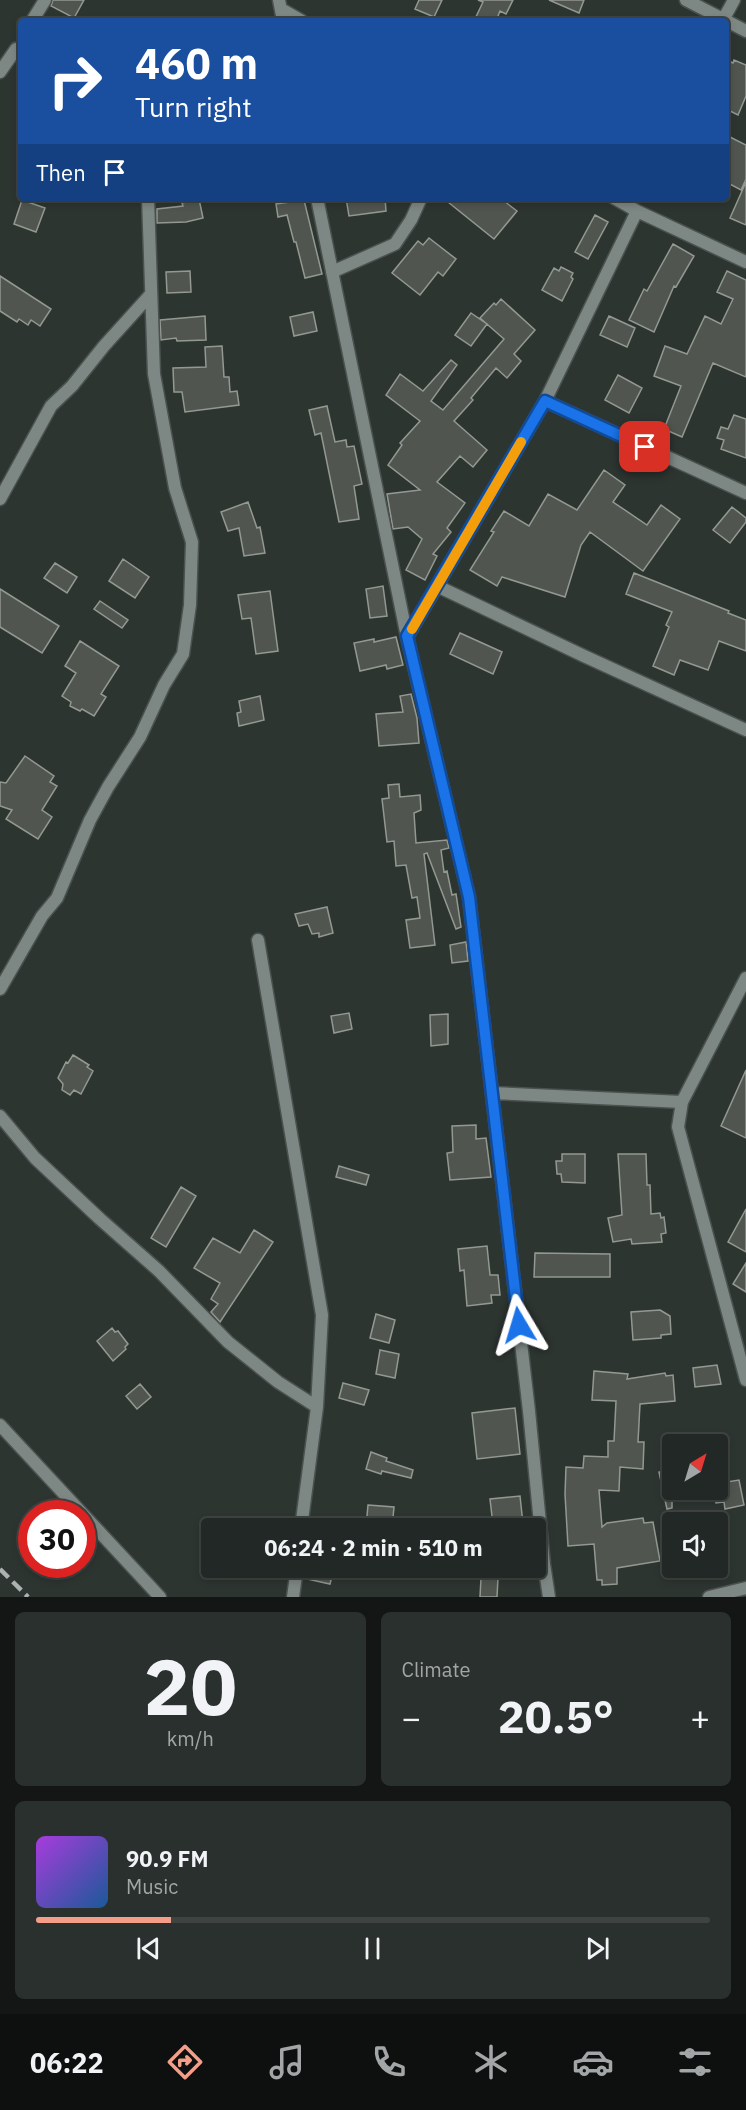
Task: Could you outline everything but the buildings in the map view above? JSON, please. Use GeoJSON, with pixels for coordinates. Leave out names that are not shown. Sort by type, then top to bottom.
{"type":"FeatureCollection","features":[{"type":"Feature","properties":{"kind":"street"},"geometry":{"type":"LineString","coordinates":[[34,18],[45,0]]}},
{"type":"Feature","properties":{"kind":"street"},"geometry":{"type":"LineString","coordinates":[[686,0],[719,18]]}},
{"type":"Feature","properties":{"kind":"street"},"geometry":{"type":"LineString","coordinates":[[724,18],[734,0]]}},
{"type":"Feature","properties":{"kind":"street"},"geometry":{"type":"LineString","coordinates":[[281,10],[296,18]]}},
{"type":"Feature","properties":{"kind":"street"},"geometry":{"type":"LineString","coordinates":[[729,23],[746,32]]}},
{"type":"Feature","properties":{"kind":"street"},"geometry":{"type":"LineString","coordinates":[[0,72],[18,48]]}},
{"type":"Feature","properties":{"kind":"street"},"geometry":{"type":"LineString","coordinates":[[0,989],[42,916],[57,898],[90,820],[140,737],[164,685],[183,654],[190,606],[192,542],[175,488],[154,374],[148,201]]}},
{"type":"Feature","properties":{"kind":"street"},"geometry":{"type":"LineString","coordinates":[[318,201],[407,636],[469,897],[549,1597]]}},
{"type":"Feature","properties":{"kind":"street"},"geometry":{"type":"LineString","coordinates":[[332,272],[395,244],[420,201]]}},
{"type":"Feature","properties":{"kind":"street"},"geometry":{"type":"LineString","coordinates":[[620,201],[746,262]]}},
{"type":"Feature","properties":{"kind":"street"},"geometry":{"type":"LineString","coordinates":[[407,636],[545,401],[637,211]]}},
{"type":"Feature","properties":{"kind":"street"},"geometry":{"type":"LineString","coordinates":[[0,499],[51,406],[72,386],[151,294]]}},
{"type":"Feature","properties":{"kind":"street"},"geometry":{"type":"LineString","coordinates":[[545,401],[746,493]]}},
{"type":"Feature","properties":{"kind":"street"},"geometry":{"type":"LineString","coordinates":[[437,586],[746,730]]}},
{"type":"Feature","properties":{"kind":"street"},"geometry":{"type":"LineString","coordinates":[[258,940],[322,1316],[317,1407],[302,1518]]}},
{"type":"Feature","properties":{"kind":"street"},"geometry":{"type":"LineString","coordinates":[[746,978],[682,1102],[678,1127],[746,1380]]}},
{"type":"Feature","properties":{"kind":"street"},"geometry":{"type":"LineString","coordinates":[[492,1093],[682,1102]]}},
{"type":"Feature","properties":{"kind":"street"},"geometry":{"type":"LineString","coordinates":[[0,1116],[35,1158],[100,1220],[159,1271],[228,1342],[278,1382],[317,1407]]}},
{"type":"Feature","properties":{"kind":"street"},"geometry":{"type":"LineString","coordinates":[[0,1425],[160,1597]]}},
{"type":"Feature","properties":{"kind":"street"},"geometry":{"type":"LineString","coordinates":[[293,1597],[296,1578]]}},
{"type":"Feature","properties":{"kind":"street"},"geometry":{"type":"LineString","coordinates":[[709,1597],[746,1588]]}},
{"type":"Feature","properties":{"kind":"railway"},"geometry":{"type":"LineString","coordinates":[[0,1569],[28,1597]]}},
{"type":"Feature","properties":{"kind":"slow traffic"},"geometry":{"type":"LineString","coordinates":[[412,629],[521,442]]}},
{"type":"Feature","properties":{"kind":"route"},"geometry":{"type":"LineString","coordinates":[[519,1325],[469,897],[407,636],[545,401],[645,447]]}}]}
